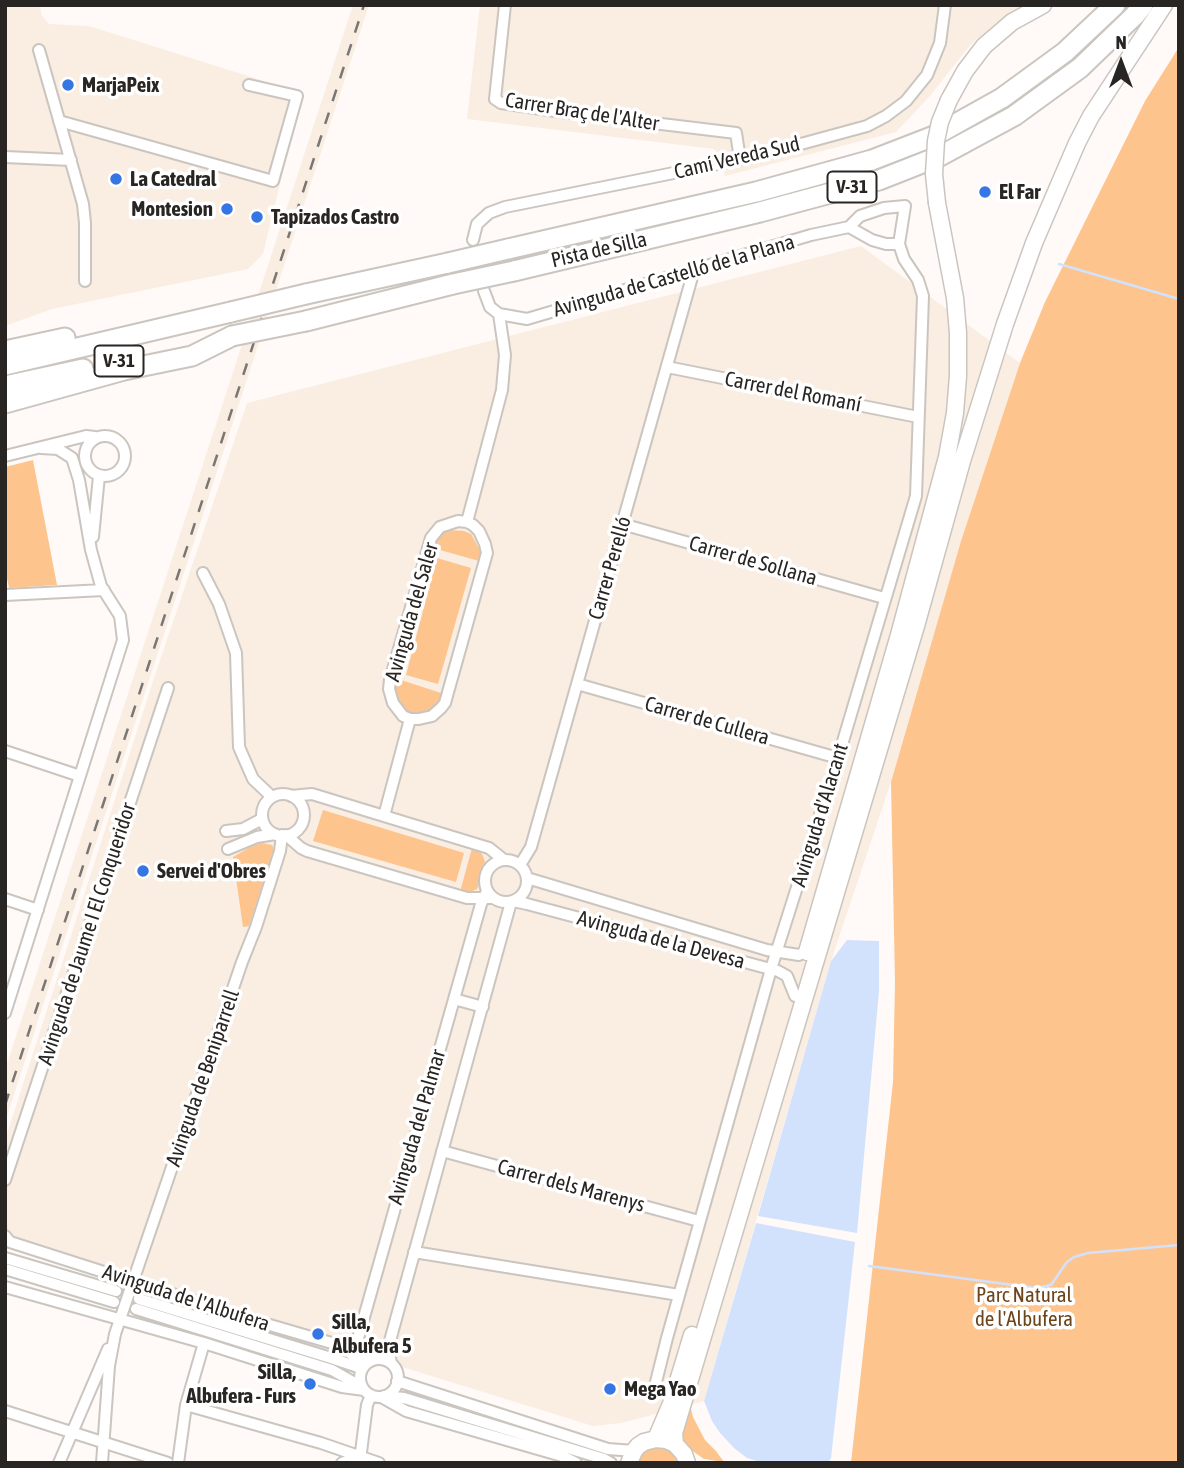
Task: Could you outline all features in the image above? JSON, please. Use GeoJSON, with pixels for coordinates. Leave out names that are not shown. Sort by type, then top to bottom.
{"type":"FeatureCollection","features":[{"type":"Feature","properties":{"kind":"highway","name":"Pista de Silla"},"geometry":{"type":"LineString","coordinates":[[5,365],[756,191],[872,160],[934,136],[1013,90],[1065,52],[1115,5]]}},
{"type":"Feature","properties":{"kind":"highway","name":"Pista de Silla"},"geometry":{"type":"LineString","coordinates":[[5,386],[306,321],[760,212],[879,180],[940,156],[1014,116],[1080,68],[1143,5]]}},
{"type":"Feature","properties":{"kind":"highway"},"geometry":{"type":"LineString","coordinates":[[5,351],[186,314],[231,312]]}},
{"type":"Feature","properties":{"kind":"highway"},"geometry":{"type":"LineString","coordinates":[[5,403],[124,370],[192,356],[232,336]]}},
{"type":"Feature","properties":{"kind":"main road"},"geometry":{"type":"LineString","coordinates":[[955,459],[958,333],[955,298],[937,203],[934,174],[936,141],[949,100],[965,71],[984,46],[1012,22],[1043,5]]}},
{"type":"Feature","properties":{"kind":"main road"},"geometry":{"type":"LineString","coordinates":[[955,459],[1034,243],[1077,143],[1091,116],[1164,5]]}},
{"type":"Feature","properties":{"kind":"main road","name":"Avinguda d'Alacant"},"geometry":{"type":"LineString","coordinates":[[656,1439],[675,1393],[761,1113],[899,635],[955,459]]}},
{"type":"Feature","properties":{"kind":"main road","name":"Avinguda d'Alacant"},"geometry":{"type":"LineString","coordinates":[[675,1444],[674,1433],[916,626],[955,459]]}},
{"type":"Feature","properties":{"kind":"main road"},"geometry":{"type":"LineString","coordinates":[[631,1457],[644,1442],[666,1440],[675,1444],[684,1454],[687,1463]]}},
{"type":"Feature","properties":{"kind":"street","name":"Carrer Braç de l'Alter"},"geometry":{"type":"LineString","coordinates":[[505,5],[495,99],[501,103],[736,133],[740,159]]}},
{"type":"Feature","properties":{"kind":"street","name":"Camí Vereda Sud"},"geometry":{"type":"LineString","coordinates":[[473,240],[477,224],[489,214],[505,207],[740,159],[867,126],[906,101],[927,75],[940,43],[946,5]]}},
{"type":"Feature","properties":{"kind":"street"},"geometry":{"type":"LineString","coordinates":[[39,50],[84,213],[85,281]]}},
{"type":"Feature","properties":{"kind":"street"},"geometry":{"type":"LineString","coordinates":[[59,121],[273,181],[297,96],[249,85]]}},
{"type":"Feature","properties":{"kind":"street"},"geometry":{"type":"LineString","coordinates":[[5,157],[71,160]]}},
{"type":"Feature","properties":{"kind":"street","name":"Avinguda de Castelló de la Plana"},"geometry":{"type":"LineString","coordinates":[[499,314],[527,319],[849,227],[860,216],[884,208],[905,206],[899,244]]}},
{"type":"Feature","properties":{"kind":"street"},"geometry":{"type":"LineString","coordinates":[[849,227],[872,240],[899,244]]}},
{"type":"Feature","properties":{"kind":"street","name":"Avinguda d'Alacant"},"geometry":{"type":"LineString","coordinates":[[656,1382],[771,969],[838,758],[916,496],[923,296],[899,244]]}},
{"type":"Feature","properties":{"kind":"street","name":"Carrer Perelló"},"geometry":{"type":"LineString","coordinates":[[520,865],[531,847],[694,270]]}},
{"type":"Feature","properties":{"kind":"street"},"geometry":{"type":"LineString","coordinates":[[384,816],[410,719],[432,716],[441,708],[449,691],[487,553],[479,531],[467,522],[502,390],[505,355],[499,314],[490,307],[484,291]]}},
{"type":"Feature","properties":{"kind":"street","name":"Carrer del Romaní"},"geometry":{"type":"LineString","coordinates":[[667,367],[918,417]]}},
{"type":"Feature","properties":{"kind":"street"},"geometry":{"type":"LineString","coordinates":[[102,435],[116,438],[121,443],[125,455],[121,468],[112,475],[99,476],[85,463],[85,451],[90,441],[96,437],[102,435]]}},
{"type":"Feature","properties":{"kind":"street"},"geometry":{"type":"LineString","coordinates":[[5,456],[86,436],[96,437]]}},
{"type":"Feature","properties":{"kind":"street"},"geometry":{"type":"LineString","coordinates":[[5,1013],[123,640],[120,616],[101,586],[72,458],[58,449],[41,448]]}},
{"type":"Feature","properties":{"kind":"street"},"geometry":{"type":"LineString","coordinates":[[79,480],[88,468]]}},
{"type":"Feature","properties":{"kind":"street"},"geometry":{"type":"LineString","coordinates":[[91,550],[99,476]]}},
{"type":"Feature","properties":{"kind":"street","name":"Avinguda del Saler"},"geometry":{"type":"LineString","coordinates":[[410,719],[395,707],[389,689],[431,538],[435,531],[446,524],[467,522]]}},
{"type":"Feature","properties":{"kind":"street","name":"Carrer de Sollana"},"geometry":{"type":"LineString","coordinates":[[622,523],[884,598]]}},
{"type":"Feature","properties":{"kind":"street"},"geometry":{"type":"LineString","coordinates":[[203,573],[219,604],[236,653],[239,747],[253,779],[272,797]]}},
{"type":"Feature","properties":{"kind":"street"},"geometry":{"type":"LineString","coordinates":[[5,595],[104,590]]}},
{"type":"Feature","properties":{"kind":"street","name":"Carrer de Cullera"},"geometry":{"type":"LineString","coordinates":[[577,684],[838,758]]}},
{"type":"Feature","properties":{"kind":"street","name":"Avinguda de Jaume I El Conqueridor"},"geometry":{"type":"LineString","coordinates":[[5,1180],[168,688]]}},
{"type":"Feature","properties":{"kind":"street"},"geometry":{"type":"LineString","coordinates":[[5,751],[80,776]]}},
{"type":"Feature","properties":{"kind":"street"},"geometry":{"type":"LineString","coordinates":[[488,896],[484,882],[486,873],[496,862],[509,860],[520,865],[525,871],[527,886],[524,893],[512,902],[498,901],[488,896],[467,898],[307,851],[265,826],[262,819],[264,807],[272,797],[279,794],[312,794],[489,848],[504,860]]}},
{"type":"Feature","properties":{"kind":"street"},"geometry":{"type":"LineString","coordinates":[[228,849],[257,837],[291,834],[299,828],[304,817],[302,807],[291,796]]}},
{"type":"Feature","properties":{"kind":"street"},"geometry":{"type":"LineString","coordinates":[[226,831],[243,829],[262,819]]}},
{"type":"Feature","properties":{"kind":"street","name":"Avinguda de Beniparrell"},"geometry":{"type":"LineString","coordinates":[[115,1334],[242,961],[256,928],[280,852],[281,835]]}},
{"type":"Feature","properties":{"kind":"street","name":"Avinguda de la Devesa"},"geometry":{"type":"LineString","coordinates":[[527,878],[777,952],[799,954],[808,950]]}},
{"type":"Feature","properties":{"kind":"street","name":"Avinguda del Palmar"},"geometry":{"type":"LineString","coordinates":[[364,1365],[356,1342],[454,999],[488,896]]}},
{"type":"Feature","properties":{"kind":"street"},"geometry":{"type":"LineString","coordinates":[[5,899],[38,910]]}},
{"type":"Feature","properties":{"kind":"street","name":"Avinguda de la Devesa"},"geometry":{"type":"LineString","coordinates":[[512,902],[540,907],[771,969],[787,976],[794,996]]}},
{"type":"Feature","properties":{"kind":"street","name":"Avinguda del Palmar"},"geometry":{"type":"LineString","coordinates":[[391,1363],[388,1348],[512,902]]}},
{"type":"Feature","properties":{"kind":"street"},"geometry":{"type":"LineString","coordinates":[[454,999],[483,1007]]}},
{"type":"Feature","properties":{"kind":"street","name":"Carrer dels Marenys"},"geometry":{"type":"LineString","coordinates":[[442,1152],[699,1222]]}},
{"type":"Feature","properties":{"kind":"street","name":"Avinguda de l'Albufera"},"geometry":{"type":"LineString","coordinates":[[5,1236],[10,1242],[342,1346],[364,1365]]}},
{"type":"Feature","properties":{"kind":"street"},"geometry":{"type":"LineString","coordinates":[[414,1252],[679,1295]]}},
{"type":"Feature","properties":{"kind":"street","name":"Avinguda de l'Albufera"},"geometry":{"type":"LineString","coordinates":[[5,1258],[115,1296],[5,1269]]}},
{"type":"Feature","properties":{"kind":"street","name":"Avinguda de l'Albufera"},"geometry":{"type":"LineString","coordinates":[[5,1287],[204,1343],[342,1387],[404,1398],[611,1463]]}},
{"type":"Feature","properties":{"kind":"street","name":"Avinguda de l'Albufera"},"geometry":{"type":"LineString","coordinates":[[364,1365],[138,1304],[332,1370],[372,1393]]}},
{"type":"Feature","properties":{"kind":"street"},"geometry":{"type":"LineString","coordinates":[[59,1463],[115,1334]]}},
{"type":"Feature","properties":{"kind":"street"},"geometry":{"type":"LineString","coordinates":[[102,1463],[109,1366],[115,1334]]}},
{"type":"Feature","properties":{"kind":"street"},"geometry":{"type":"LineString","coordinates":[[178,1463],[186,1405],[204,1343]]}},
{"type":"Feature","properties":{"kind":"street"},"geometry":{"type":"LineString","coordinates":[[372,1393],[393,1391],[397,1381],[396,1370],[391,1363],[380,1358],[364,1365],[360,1380],[372,1393],[406,1411],[576,1463]]}},
{"type":"Feature","properties":{"kind":"street"},"geometry":{"type":"LineString","coordinates":[[397,1381],[631,1457]]}},
{"type":"Feature","properties":{"kind":"street"},"geometry":{"type":"LineString","coordinates":[[360,1459],[367,1405],[372,1393]]}},
{"type":"Feature","properties":{"kind":"street"},"geometry":{"type":"LineString","coordinates":[[186,1405],[321,1443],[360,1459],[379,1463]]}},
{"type":"Feature","properties":{"kind":"street"},"geometry":{"type":"LineString","coordinates":[[5,1411],[168,1463]]}},
{"type":"Feature","properties":{"kind":"street"},"geometry":{"type":"LineString","coordinates":[[342,1463],[360,1459]]}},
{"type":"Feature","properties":{"kind":"shaded area"},"geometry":{"type":"Polygon","coordinates":[[[5,5],[40,5],[41,14],[49,24],[89,26],[302,93],[263,254],[248,269],[52,309],[5,326],[5,5]]]}},
{"type":"Feature","properties":{"kind":"shaded area"},"geometry":{"type":"Polygon","coordinates":[[[353,5],[369,5],[5,1122],[5,1070],[353,5]]]}},
{"type":"Feature","properties":{"kind":"shaded area"},"geometry":{"type":"Polygon","coordinates":[[[480,5],[1027,5],[997,22],[971,44],[929,97],[896,132],[725,176],[714,149],[467,119],[480,5]]]}},
{"type":"Feature","properties":{"kind":"shaded area"},"geometry":{"type":"Polygon","coordinates":[[[861,246],[1020,363],[961,541],[891,782],[831,961],[704,1401],[622,1423],[593,1426],[5,1244],[5,1140],[155,675],[247,403],[861,246]]]}},
{"type":"Feature","properties":{"kind":"green space","name":"Parc Natural de l'Albufera"},"geometry":{"type":"Polygon","coordinates":[[[1179,47],[1179,1463],[851,1463],[893,1082],[895,982],[891,782],[961,541],[1020,363],[1045,302],[1145,101],[1179,47]]]}},
{"type":"Feature","properties":{"kind":"green space"},"geometry":{"type":"Polygon","coordinates":[[[33,460],[57,585],[9,588],[5,569],[5,467],[33,460]]]}},
{"type":"Feature","properties":{"kind":"green space"},"geometry":{"type":"Polygon","coordinates":[[[449,530],[471,534],[480,550],[479,561],[433,548],[438,536],[449,530]]]}},
{"type":"Feature","properties":{"kind":"green space"},"geometry":{"type":"Polygon","coordinates":[[[437,558],[471,568],[438,684],[406,675],[437,558]]]}},
{"type":"Feature","properties":{"kind":"green space"},"geometry":{"type":"Polygon","coordinates":[[[395,678],[444,694],[429,711],[409,713],[398,700],[395,678]]]}},
{"type":"Feature","properties":{"kind":"green space"},"geometry":{"type":"Polygon","coordinates":[[[323,810],[464,853],[456,882],[313,841],[323,810]]]}},
{"type":"Feature","properties":{"kind":"green space"},"geometry":{"type":"Polygon","coordinates":[[[262,843],[272,845],[274,849],[249,926],[243,927],[233,857],[262,843]]]}},
{"type":"Feature","properties":{"kind":"green space"},"geometry":{"type":"Polygon","coordinates":[[[472,848],[479,850],[483,856],[483,874],[477,889],[468,893],[460,892],[472,848]]]}},
{"type":"Feature","properties":{"kind":"green space"},"geometry":{"type":"Polygon","coordinates":[[[689,1401],[693,1417],[705,1440],[724,1462],[704,1459],[681,1439],[689,1401]]]}},
{"type":"Feature","properties":{"kind":"green space"},"geometry":{"type":"Polygon","coordinates":[[[655,1445],[668,1448],[678,1463],[636,1463],[642,1452],[655,1445]]]}},
{"type":"Feature","properties":{"kind":"water"},"geometry":{"type":"Polygon","coordinates":[[[847,940],[879,941],[879,991],[857,1233],[758,1216],[831,961],[847,940]]]}},
{"type":"Feature","properties":{"kind":"water"},"geometry":{"type":"Polygon","coordinates":[[[756,1223],[855,1242],[831,1458],[828,1463],[763,1463],[747,1458],[720,1433],[704,1401],[756,1223]]]}},
{"type":"Feature","properties":{"kind":"waterway"},"geometry":{"type":"LineString","coordinates":[[1059,264],[1179,299]]}},
{"type":"Feature","properties":{"kind":"waterway"},"geometry":{"type":"LineString","coordinates":[[869,1266],[1036,1288],[1051,1285],[1067,1262],[1074,1257],[1088,1253],[1179,1245]]}},
{"type":"Feature","properties":{"kind":"railway"},"geometry":{"type":"LineString","coordinates":[[5,1105],[364,5]]}},
{"type":"Feature","properties":{"kind":"place","name":"MarjaPeix"},"geometry":{"type":"Point","coordinates":[68,85]}},
{"type":"Feature","properties":{"kind":"place","name":"La Catedral"},"geometry":{"type":"Point","coordinates":[116,179]}},
{"type":"Feature","properties":{"kind":"place","name":"El Far"},"geometry":{"type":"Point","coordinates":[985,192]}},
{"type":"Feature","properties":{"kind":"place","name":"Montesion"},"geometry":{"type":"Point","coordinates":[227,209]}},
{"type":"Feature","properties":{"kind":"place","name":"Tapizados Castro"},"geometry":{"type":"Point","coordinates":[257,217]}},
{"type":"Feature","properties":{"kind":"place","name":"Servei d'Obres"},"geometry":{"type":"Point","coordinates":[143,871]}},
{"type":"Feature","properties":{"kind":"place","name":"Silla, Albufera 5"},"geometry":{"type":"Point","coordinates":[318,1334]}},
{"type":"Feature","properties":{"kind":"place","name":"Silla, Albufera - Furs"},"geometry":{"type":"Point","coordinates":[310,1384]}},
{"type":"Feature","properties":{"kind":"place","name":"Mega Yao"},"geometry":{"type":"Point","coordinates":[610,1389]}}]}
